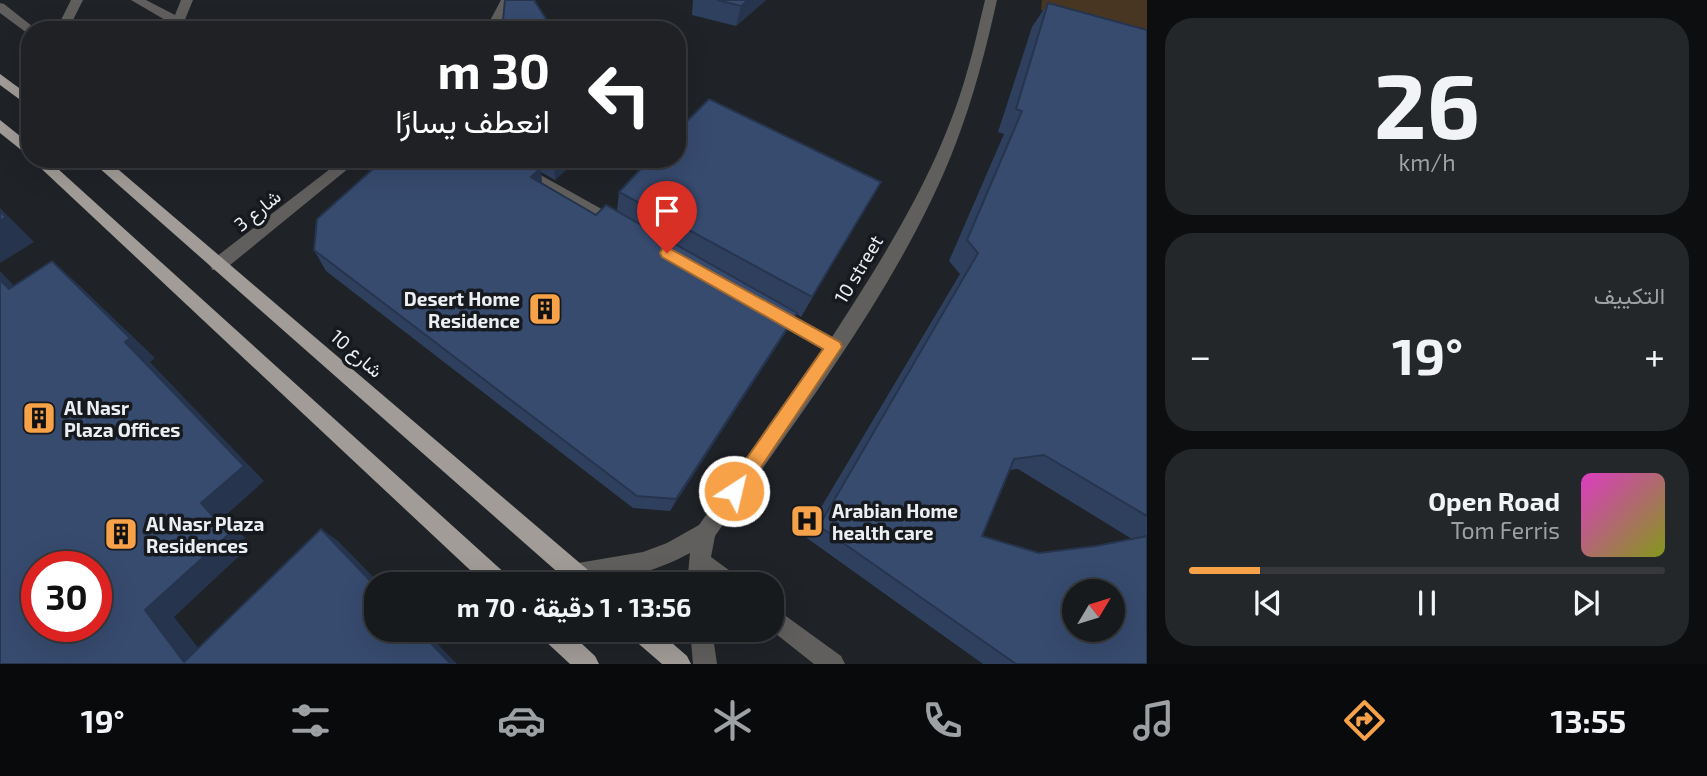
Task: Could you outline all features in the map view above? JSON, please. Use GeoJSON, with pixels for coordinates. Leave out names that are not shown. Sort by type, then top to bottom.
{"type":"FeatureCollection","features":[{"type":"Feature","properties":{"kind":"main road"},"geometry":{"type":"LineString","coordinates":[[0,78],[21,96]]}},
{"type":"Feature","properties":{"kind":"main road"},"geometry":{"type":"LineString","coordinates":[[0,125],[21,144]]}},
{"type":"Feature","properties":{"kind":"main road"},"geometry":{"type":"LineString","coordinates":[[48,168],[487,572]]}},
{"type":"Feature","properties":{"kind":"main road","name":"شارع 10"},"geometry":{"type":"LineString","coordinates":[[113,168],[218,265],[572,572]]}},
{"type":"Feature","properties":{"kind":"main road"},"geometry":{"type":"LineString","coordinates":[[563,642],[587,664]]}},
{"type":"Feature","properties":{"kind":"main road"},"geometry":{"type":"LineString","coordinates":[[654,642],[679,664]]}},
{"type":"Feature","properties":{"kind":"street"},"geometry":{"type":"LineString","coordinates":[[66,21],[77,0]]}},
{"type":"Feature","properties":{"kind":"street"},"geometry":{"type":"LineString","coordinates":[[137,0],[170,21]]}},
{"type":"Feature","properties":{"kind":"street"},"geometry":{"type":"LineString","coordinates":[[180,21],[187,0]]}},
{"type":"Feature","properties":{"kind":"street"},"geometry":{"type":"LineString","coordinates":[[496,21],[507,0]]}},
{"type":"Feature","properties":{"kind":"street","name":"10 street"},"geometry":{"type":"LineString","coordinates":[[706,532],[834,347],[897,247],[941,161],[970,88],[991,0]]}},
{"type":"Feature","properties":{"kind":"street"},"geometry":{"type":"LineString","coordinates":[[0,7],[21,23]]}},
{"type":"Feature","properties":{"kind":"street","name":"شارع 3"},"geometry":{"type":"LineString","coordinates":[[218,265],[342,168]]}},
{"type":"Feature","properties":{"kind":"street"},"geometry":{"type":"LineString","coordinates":[[516,168],[631,233]]}},
{"type":"Feature","properties":{"kind":"street"},"geometry":{"type":"LineString","coordinates":[[762,307],[834,347]]}},
{"type":"Feature","properties":{"kind":"street"},"geometry":{"type":"LineString","coordinates":[[607,572],[650,562],[684,548],[706,532]]}},
{"type":"Feature","properties":{"kind":"street"},"geometry":{"type":"LineString","coordinates":[[699,572],[706,532]]}},
{"type":"Feature","properties":{"kind":"street"},"geometry":{"type":"LineString","coordinates":[[699,562],[713,572]]}},
{"type":"Feature","properties":{"kind":"street"},"geometry":{"type":"LineString","coordinates":[[784,626],[833,664]]}},
{"type":"Feature","properties":{"kind":"street"},"geometry":{"type":"LineString","coordinates":[[702,642],[705,664]]}},
{"type":"Feature","properties":{"kind":"shaded area"},"geometry":{"type":"Polygon","coordinates":[[[1042,0],[1147,0],[1147,40],[1041,10],[1042,0]]]}},
{"type":"Feature","properties":{"kind":"building"},"geometry":{"type":"Polygon","coordinates":[[[505,0],[534,0],[547,21],[503,21],[505,0]]]}},
{"type":"Feature","properties":{"kind":"building"},"geometry":{"type":"Polygon","coordinates":[[[717,0],[748,0],[741,6],[717,0]]]}},
{"type":"Feature","properties":{"kind":"building"},"geometry":{"type":"Polygon","coordinates":[[[1048,3],[1147,30],[1147,516],[1044,455],[1014,459],[982,536],[1039,553],[1147,536],[1147,664],[1016,664],[819,526],[978,253],[967,240],[1022,111],[1016,109],[1048,3]]]}},
{"type":"Feature","properties":{"kind":"building"},"geometry":{"type":"Polygon","coordinates":[[[709,99],[881,182],[812,297],[619,192],[642,168],[686,168],[686,122],[709,99]]]}},
{"type":"Feature","properties":{"kind":"building","name":"Desert Home Residence"},"geometry":{"type":"Polygon","coordinates":[[[374,168],[541,168],[531,177],[596,215],[606,205],[797,313],[676,499],[637,496],[314,250],[317,219],[374,168]]]}},
{"type":"Feature","properties":{"kind":"building"},"geometry":{"type":"Polygon","coordinates":[[[52,261],[130,338],[125,342],[244,466],[201,503],[229,534],[145,610],[184,662],[321,529],[364,574],[364,642],[430,642],[451,664],[0,664],[0,280],[9,289],[52,261]]]}},
{"type":"Feature","properties":{"kind":"place","name":"Desert Home Residence"},"geometry":{"type":"Point","coordinates":[545,309]}},
{"type":"Feature","properties":{"kind":"place","name":"Al Nasr Plaza Offices"},"geometry":{"type":"Point","coordinates":[39,418]}},
{"type":"Feature","properties":{"kind":"place","name":"Arabian Home health care"},"geometry":{"type":"Point","coordinates":[807,521]}},
{"type":"Feature","properties":{"kind":"place","name":"Al Nasr Plaza Residences"},"geometry":{"type":"Point","coordinates":[121,534]}},
{"type":"Feature","properties":{"kind":"route"},"geometry":{"type":"LineString","coordinates":[[667,253],[834,347],[734,491]]}}]}
